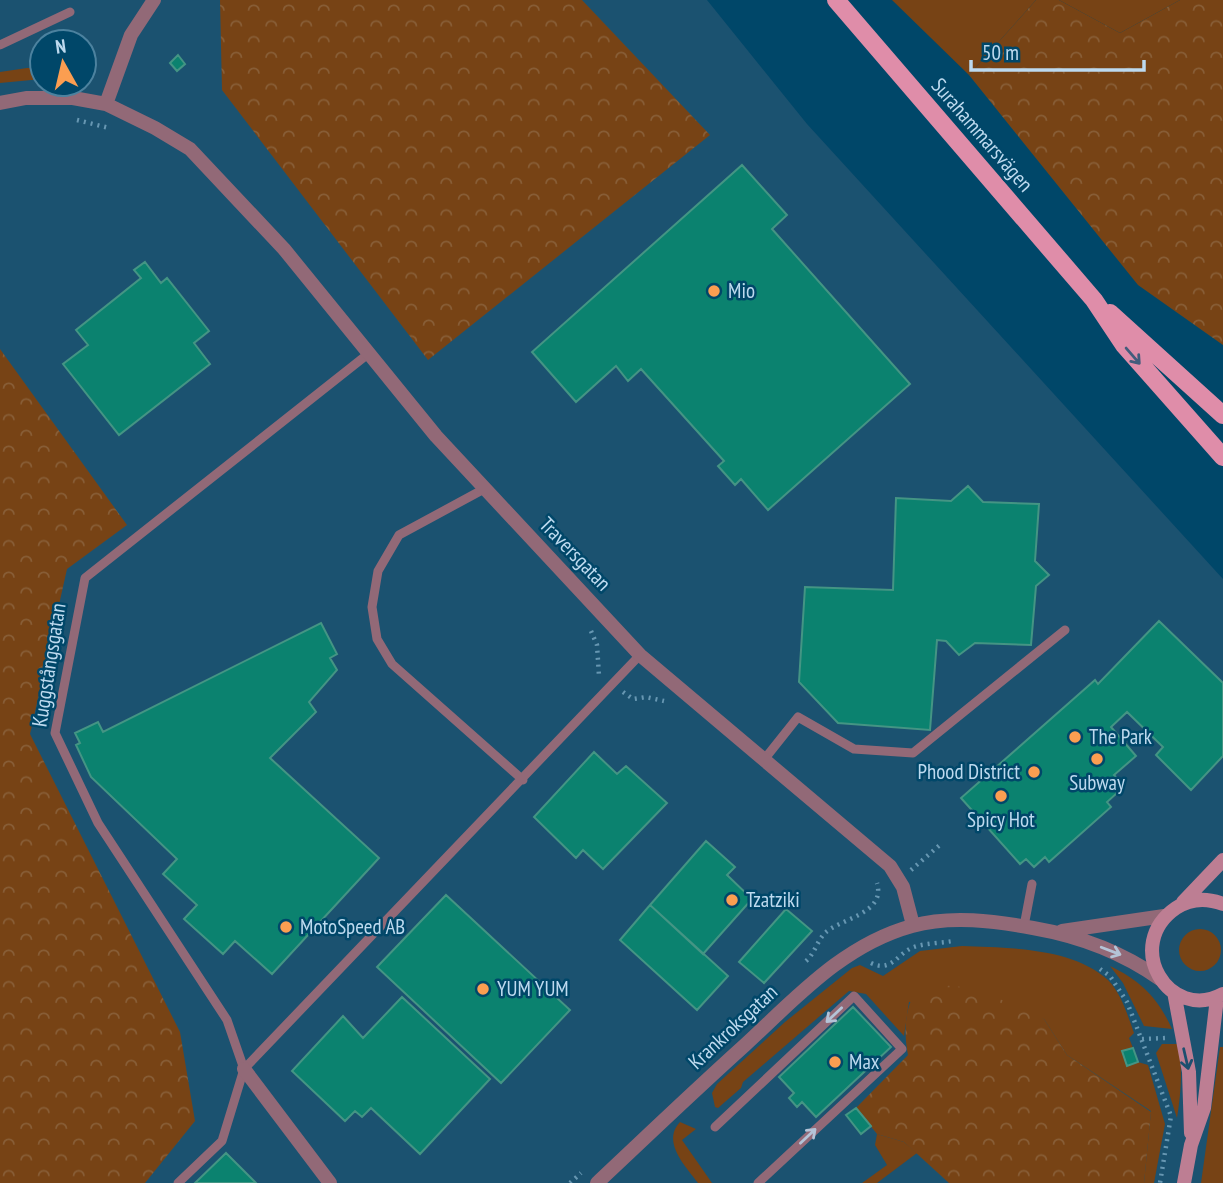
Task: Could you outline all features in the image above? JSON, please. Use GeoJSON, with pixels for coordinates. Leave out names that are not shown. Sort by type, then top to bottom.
{"type":"FeatureCollection","features":[{"type":"Feature","properties":{"kind":"main road","name":"Surahammarsvägen"},"geometry":{"type":"LineString","coordinates":[[836,0],[1094,300],[1124,345],[1223,457]]}},
{"type":"Feature","properties":{"kind":"main road","name":"Surahammarsvägen"},"geometry":{"type":"LineString","coordinates":[[1094,300],[1223,415]]}},
{"type":"Feature","properties":{"kind":"street"},"geometry":{"type":"LineString","coordinates":[[106,104],[131,35],[154,0]]}},
{"type":"Feature","properties":{"kind":"street","name":"Traversgatan"},"geometry":{"type":"LineString","coordinates":[[0,103],[74,98],[106,104],[190,149],[284,249],[368,354],[484,489],[640,655],[890,866],[903,887],[914,925]]}},
{"type":"Feature","properties":{"kind":"street"},"geometry":{"type":"LineString","coordinates":[[1058,932],[1164,916],[1183,903],[1223,860]]}},
{"type":"Feature","properties":{"kind":"street"},"geometry":{"type":"LineString","coordinates":[[1183,903],[1209,900],[1223,904]]}},
{"type":"Feature","properties":{"kind":"street"},"geometry":{"type":"LineString","coordinates":[[1160,979],[1151,954],[1152,940],[1164,916]]}},
{"type":"Feature","properties":{"kind":"street"},"geometry":{"type":"LineString","coordinates":[[914,925],[995,920],[1058,932],[1132,959],[1174,992],[1195,1000],[1220,996],[1204,1108],[1191,1145],[1184,1183]]}},
{"type":"Feature","properties":{"kind":"street","name":"Krankroksgatan"},"geometry":{"type":"LineString","coordinates":[[597,1183],[833,964],[882,936],[914,925]]}},
{"type":"Feature","properties":{"kind":"street"},"geometry":{"type":"LineString","coordinates":[[1174,992],[1189,1072],[1191,1145]]}},
{"type":"Feature","properties":{"kind":"street","name":"Kuggstångsgatan"},"geometry":{"type":"LineString","coordinates":[[244,1069],[330,1183]]}},
{"type":"Feature","properties":{"kind":"lane"},"geometry":{"type":"LineString","coordinates":[[0,45],[70,12]]}},
{"type":"Feature","properties":{"kind":"lane","name":"Kuggstångsgatan"},"geometry":{"type":"LineString","coordinates":[[244,1069],[228,1020],[98,823],[55,733],[85,578],[368,354]]}},
{"type":"Feature","properties":{"kind":"lane"},"geometry":{"type":"LineString","coordinates":[[484,489],[399,536],[378,570],[374,617],[377,639],[393,664],[523,780]]}},
{"type":"Feature","properties":{"kind":"lane"},"geometry":{"type":"LineString","coordinates":[[763,761],[798,717],[854,749],[913,753],[1065,630]]}},
{"type":"Feature","properties":{"kind":"lane"},"geometry":{"type":"LineString","coordinates":[[178,1183],[222,1141],[244,1069],[640,655]]}},
{"type":"Feature","properties":{"kind":"lane"},"geometry":{"type":"LineString","coordinates":[[1024,926],[1032,884]]}},
{"type":"Feature","properties":{"kind":"lane"},"geometry":{"type":"LineString","coordinates":[[715,1127],[854,996],[902,1049],[758,1183]]}},
{"type":"Feature","properties":{"kind":"path"},"geometry":{"type":"LineString","coordinates":[[612,685],[633,699],[646,697],[669,702]]}},
{"type":"Feature","properties":{"kind":"path"},"geometry":{"type":"LineString","coordinates":[[855,918],[876,901],[879,887],[873,874]]}},
{"type":"Feature","properties":{"kind":"path"},"geometry":{"type":"LineString","coordinates":[[868,961],[878,966],[893,964],[915,947],[955,940]]}},
{"type":"Feature","properties":{"kind":"path"},"geometry":{"type":"LineString","coordinates":[[1091,962],[1110,976],[1127,1002],[1171,1116],[1160,1183]]}},
{"type":"Feature","properties":{"kind":"shaded area"},"geometry":{"type":"Polygon","coordinates":[[[0,0],[707,0],[807,124],[1223,579],[1223,1183],[0,1183],[0,0]]]}},
{"type":"Feature","properties":{"kind":"green space"},"geometry":{"type":"Polygon","coordinates":[[[220,0],[582,0],[710,135],[428,360],[222,90],[220,0]]]}},
{"type":"Feature","properties":{"kind":"green space"},"geometry":{"type":"Polygon","coordinates":[[[892,0],[1036,0],[969,75],[892,0]]]}},
{"type":"Feature","properties":{"kind":"green space"},"geometry":{"type":"Polygon","coordinates":[[[1036,0],[1059,0],[1120,33],[1180,0],[1223,0],[1223,345],[1138,285],[969,75],[1036,0]]]}},
{"type":"Feature","properties":{"kind":"green space"},"geometry":{"type":"Polygon","coordinates":[[[1059,0],[1180,0],[1120,33],[1059,0]]]}},
{"type":"Feature","properties":{"kind":"green space"},"geometry":{"type":"Polygon","coordinates":[[[28,68],[28,80],[0,83],[0,72],[28,68]]]}},
{"type":"Feature","properties":{"kind":"green space"},"geometry":{"type":"Polygon","coordinates":[[[0,349],[127,525],[67,569],[30,734],[180,1032],[195,1121],[145,1183],[0,1183],[0,349]]]}},
{"type":"Feature","properties":{"kind":"green space"},"geometry":{"type":"Polygon","coordinates":[[[1200,929],[1215,935],[1221,950],[1215,965],[1200,971],[1185,965],[1179,950],[1185,935],[1200,929]]]}},
{"type":"Feature","properties":{"kind":"green space"},"geometry":{"type":"Polygon","coordinates":[[[962,946],[1019,949],[1058,955],[1093,969],[1113,985],[1134,1033],[1129,1038],[1133,1048],[1122,1051],[1127,1065],[1138,1062],[1148,1065],[1165,1124],[1154,1183],[1144,1183],[1151,1111],[1067,1055],[1044,1019],[909,1002],[904,1036],[866,994],[849,991],[743,1082],[741,1088],[718,1108],[715,1107],[712,1093],[717,1084],[785,1022],[852,968],[860,965],[883,976],[920,951],[962,946]]]}},
{"type":"Feature","properties":{"kind":"green space"},"geometry":{"type":"Polygon","coordinates":[[[1110,966],[1140,984],[1161,1008],[1172,1029],[1144,1026],[1123,983],[1110,966]]]}},
{"type":"Feature","properties":{"kind":"green space"},"geometry":{"type":"Polygon","coordinates":[[[939,985],[975,988],[1044,1019],[1067,1055],[1151,1112],[1144,1183],[949,1183],[904,1142],[877,1134],[856,1108],[908,1055],[906,1023],[915,992],[939,985]]]}},
{"type":"Feature","properties":{"kind":"green space"},"geometry":{"type":"Polygon","coordinates":[[[1162,1044],[1178,1044],[1181,1081],[1177,1118],[1156,1053],[1162,1044]]]}},
{"type":"Feature","properties":{"kind":"green space"},"geometry":{"type":"Polygon","coordinates":[[[1220,1047],[1223,1047],[1223,1183],[1201,1183],[1220,1047]]]}},
{"type":"Feature","properties":{"kind":"green space"},"geometry":{"type":"Polygon","coordinates":[[[680,1122],[696,1129],[682,1140],[712,1183],[698,1183],[677,1154],[673,1138],[680,1122]]]}},
{"type":"Feature","properties":{"kind":"green space"},"geometry":{"type":"Polygon","coordinates":[[[877,1134],[904,1142],[917,1153],[877,1183],[862,1183],[887,1165],[875,1145],[877,1134]]]}},
{"type":"Feature","properties":{"kind":"building"},"geometry":{"type":"Polygon","coordinates":[[[178,55],[185,64],[177,71],[170,63],[178,55]]]}},
{"type":"Feature","properties":{"kind":"building","name":"Mio"},"geometry":{"type":"Polygon","coordinates":[[[742,165],[787,215],[772,229],[910,384],[768,510],[741,479],[735,485],[718,466],[724,461],[641,369],[628,381],[616,366],[576,402],[532,352],[742,165]]]}},
{"type":"Feature","properties":{"kind":"building"},"geometry":{"type":"Polygon","coordinates":[[[145,262],[161,283],[167,278],[209,331],[194,343],[210,364],[119,435],[63,364],[88,345],[76,330],[141,278],[134,270],[145,262]]]}},
{"type":"Feature","properties":{"kind":"building"},"geometry":{"type":"Polygon","coordinates":[[[968,486],[983,502],[1039,504],[1035,561],[1049,575],[1036,586],[1031,645],[975,643],[959,655],[946,641],[937,640],[930,730],[838,723],[799,682],[805,587],[893,590],[896,498],[951,501],[968,486]]]}},
{"type":"Feature","properties":{"kind":"building","name":"The Park"},"geometry":{"type":"Polygon","coordinates":[[[1159,621],[1223,683],[1223,756],[1191,790],[1156,755],[1163,747],[1127,712],[1111,727],[1136,756],[1114,775],[1117,778],[1110,785],[1117,793],[1107,802],[1111,807],[1049,862],[1045,857],[1034,867],[1026,859],[1020,864],[961,798],[1095,680],[1098,684],[1159,621]]]}},
{"type":"Feature","properties":{"kind":"building"},"geometry":{"type":"Polygon","coordinates":[[[321,623],[337,654],[330,658],[337,670],[309,702],[316,712],[270,758],[379,858],[272,974],[235,941],[223,954],[184,919],[197,905],[163,874],[177,859],[91,777],[76,745],[80,743],[75,733],[98,722],[103,732],[321,623]]]}},
{"type":"Feature","properties":{"kind":"building"},"geometry":{"type":"Polygon","coordinates":[[[594,752],[617,774],[626,766],[667,803],[603,869],[583,850],[576,858],[534,817],[594,752]]]}},
{"type":"Feature","properties":{"kind":"building"},"geometry":{"type":"Polygon","coordinates":[[[706,841],[735,867],[727,875],[752,899],[703,954],[650,905],[706,841]]]}},
{"type":"Feature","properties":{"kind":"building"},"geometry":{"type":"Polygon","coordinates":[[[446,895],[570,1010],[501,1083],[377,967],[446,895]]]}},
{"type":"Feature","properties":{"kind":"building"},"geometry":{"type":"Polygon","coordinates":[[[650,905],[728,976],[697,1010],[620,940],[650,905]]]}},
{"type":"Feature","properties":{"kind":"building"},"geometry":{"type":"Polygon","coordinates":[[[786,909],[812,931],[764,983],[739,962],[786,909]]]}},
{"type":"Feature","properties":{"kind":"building"},"geometry":{"type":"Polygon","coordinates":[[[402,997],[490,1079],[420,1154],[371,1108],[362,1117],[355,1111],[345,1121],[292,1071],[343,1016],[363,1038],[402,997]]]}},
{"type":"Feature","properties":{"kind":"building","name":"Max"},"geometry":{"type":"Polygon","coordinates":[[[853,1007],[891,1047],[816,1117],[802,1102],[797,1107],[789,1098],[794,1093],[779,1077],[853,1007]]]}},
{"type":"Feature","properties":{"kind":"building"},"geometry":{"type":"Polygon","coordinates":[[[1133,1048],[1138,1062],[1127,1066],[1122,1051],[1133,1048]]]}},
{"type":"Feature","properties":{"kind":"building"},"geometry":{"type":"Polygon","coordinates":[[[856,1108],[871,1126],[861,1134],[846,1115],[856,1108]]]}},
{"type":"Feature","properties":{"kind":"building"},"geometry":{"type":"Polygon","coordinates":[[[226,1153],[256,1183],[195,1183],[226,1153]]]}},
{"type":"Feature","properties":{"kind":"place","name":"Mio"},"geometry":{"type":"Point","coordinates":[714,291]}},
{"type":"Feature","properties":{"kind":"place","name":"The Park"},"geometry":{"type":"Point","coordinates":[1075,737]}},
{"type":"Feature","properties":{"kind":"place","name":"Subway"},"geometry":{"type":"Point","coordinates":[1097,759]}},
{"type":"Feature","properties":{"kind":"place","name":"Phood District"},"geometry":{"type":"Point","coordinates":[1034,772]}},
{"type":"Feature","properties":{"kind":"place","name":"Spicy Hot"},"geometry":{"type":"Point","coordinates":[1001,796]}},
{"type":"Feature","properties":{"kind":"place","name":"Tzatziki"},"geometry":{"type":"Point","coordinates":[732,900]}},
{"type":"Feature","properties":{"kind":"place","name":"MotoSpeed AB"},"geometry":{"type":"Point","coordinates":[286,927]}},
{"type":"Feature","properties":{"kind":"place","name":"YUM YUM"},"geometry":{"type":"Point","coordinates":[483,989]}},
{"type":"Feature","properties":{"kind":"place","name":"Max"},"geometry":{"type":"Point","coordinates":[835,1062]}}]}
